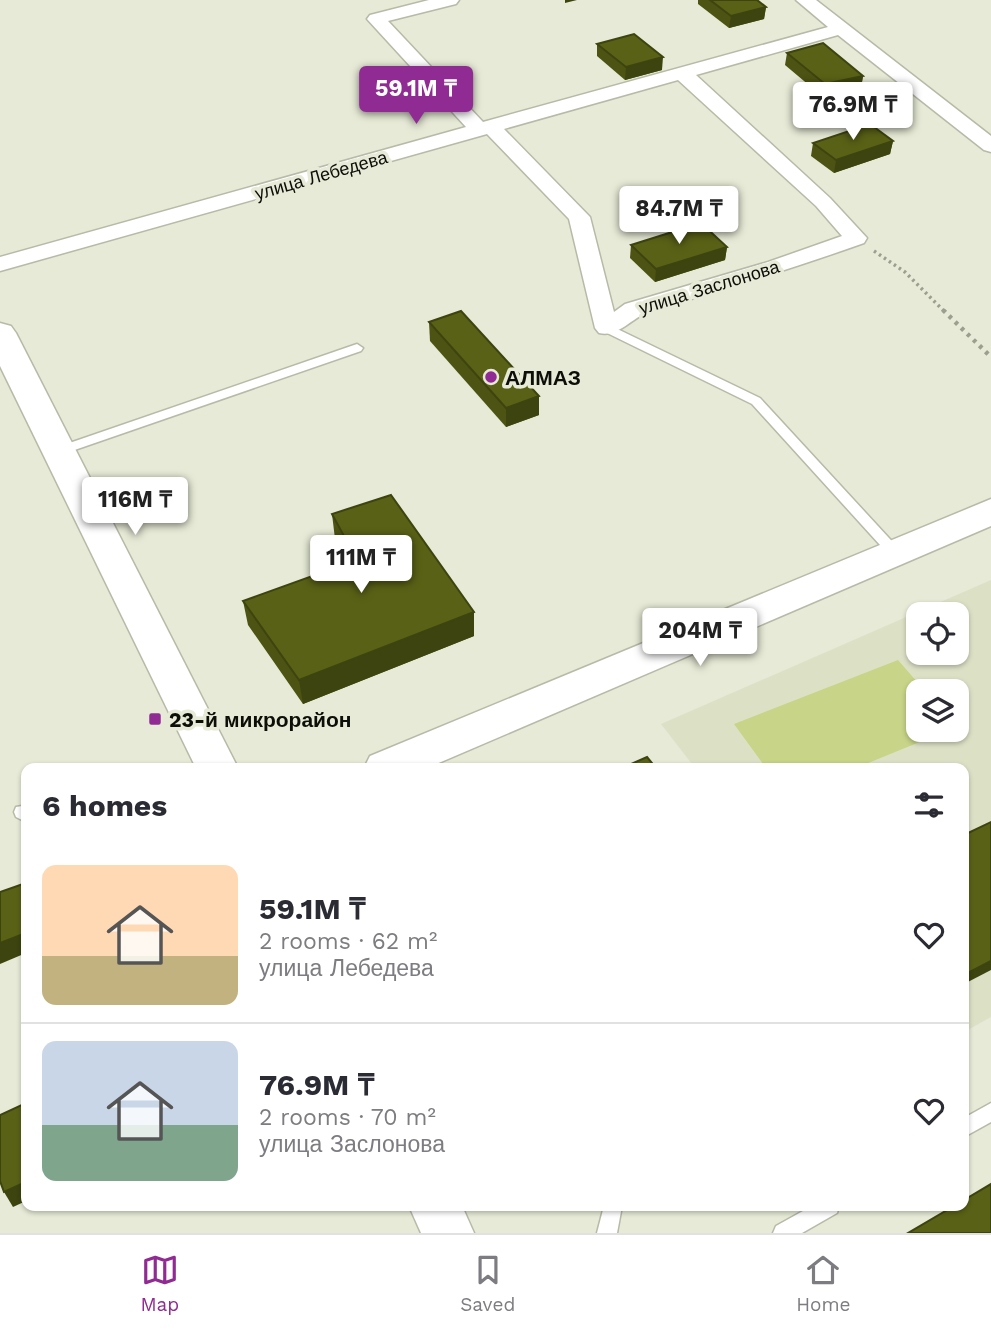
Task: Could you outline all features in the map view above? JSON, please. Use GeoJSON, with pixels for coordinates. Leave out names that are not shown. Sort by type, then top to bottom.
{"type":"FeatureCollection","features":[{"type":"Feature","properties":{"kind":"main road"},"geometry":{"type":"LineString","coordinates":[[0,332],[215,763]]}},
{"type":"Feature","properties":{"kind":"main road"},"geometry":{"type":"LineString","coordinates":[[397,763],[991,512]]}},
{"type":"Feature","properties":{"kind":"main road"},"geometry":{"type":"LineString","coordinates":[[438,1211],[449,1233]]}},
{"type":"Feature","properties":{"kind":"street"},"geometry":{"type":"LineString","coordinates":[[450,0],[376,19],[484,128],[579,217],[607,328]]}},
{"type":"Feature","properties":{"kind":"street"},"geometry":{"type":"LineString","coordinates":[[805,0],[991,146]]}},
{"type":"Feature","properties":{"kind":"street","name":"улица Лебедева"},"geometry":{"type":"LineString","coordinates":[[0,264],[844,28]]}},
{"type":"Feature","properties":{"kind":"street"},"geometry":{"type":"LineString","coordinates":[[682,74],[823,202],[856,239]]}},
{"type":"Feature","properties":{"kind":"street","name":"улица Заслонова"},"geometry":{"type":"LineString","coordinates":[[607,328],[633,309],[776,267],[856,239]]}},
{"type":"Feature","properties":{"kind":"lane"},"geometry":{"type":"LineString","coordinates":[[607,328],[756,401],[895,553]]}},
{"type":"Feature","properties":{"kind":"lane"},"geometry":{"type":"LineString","coordinates":[[59,451],[356,348]]}},
{"type":"Feature","properties":{"kind":"lane"},"geometry":{"type":"LineString","coordinates":[[969,1125],[991,1112]]}},
{"type":"Feature","properties":{"kind":"lane"},"geometry":{"type":"LineString","coordinates":[[607,1233],[612,1211]]}},
{"type":"Feature","properties":{"kind":"lane"},"geometry":{"type":"LineString","coordinates":[[782,1233],[821,1211]]}},
{"type":"Feature","properties":{"kind":"path"},"geometry":{"type":"LineString","coordinates":[[856,239],[905,272],[991,357]]}},
{"type":"Feature","properties":{"kind":"shaded area"},"geometry":{"type":"Polygon","coordinates":[[[991,580],[991,1017],[969,1029],[969,763],[691,763],[661,724],[906,617],[906,665],[969,665],[969,602],[941,602],[991,580]]]}},
{"type":"Feature","properties":{"kind":"green space"},"geometry":{"type":"Polygon","coordinates":[[[898,660],[915,679],[906,679],[906,742],[920,742],[868,763],[762,763],[734,724],[898,660]]]}},
{"type":"Feature","properties":{"kind":"building"},"geometry":{"type":"Polygon","coordinates":[[[710,0],[757,0],[766,7],[731,16],[710,0]]]}},
{"type":"Feature","properties":{"kind":"building"},"geometry":{"type":"Polygon","coordinates":[[[634,34],[663,57],[626,67],[597,44],[634,34]]]}},
{"type":"Feature","properties":{"kind":"building"},"geometry":{"type":"Polygon","coordinates":[[[823,43],[863,76],[825,84],[787,53],[823,43]]]}},
{"type":"Feature","properties":{"kind":"building"},"geometry":{"type":"Polygon","coordinates":[[[870,124],[893,141],[836,160],[813,143],[870,124]]]}},
{"type":"Feature","properties":{"kind":"building"},"geometry":{"type":"Polygon","coordinates":[[[701,223],[727,247],[656,269],[631,245],[701,223]]]}},
{"type":"Feature","properties":{"kind":"building"},"geometry":{"type":"Polygon","coordinates":[[[461,311],[539,396],[506,408],[429,322],[461,311]]]}},
{"type":"Feature","properties":{"kind":"building"},"geometry":{"type":"Polygon","coordinates":[[[391,495],[474,612],[299,680],[243,601],[357,560],[332,514],[391,495]]]}},
{"type":"Feature","properties":{"kind":"building"},"geometry":{"type":"Polygon","coordinates":[[[647,757],[652,763],[633,763],[647,757]]]}},
{"type":"Feature","properties":{"kind":"building"},"geometry":{"type":"Polygon","coordinates":[[[991,822],[991,961],[969,972],[969,833],[991,822]]]}},
{"type":"Feature","properties":{"kind":"building"},"geometry":{"type":"Polygon","coordinates":[[[21,885],[21,935],[0,943],[0,892],[21,885]]]}},
{"type":"Feature","properties":{"kind":"building"},"geometry":{"type":"Polygon","coordinates":[[[21,1105],[21,1184],[4,1192],[0,1181],[0,1115],[21,1105]]]}},
{"type":"Feature","properties":{"kind":"building"},"geometry":{"type":"Polygon","coordinates":[[[991,1184],[991,1233],[908,1233],[945,1211],[969,1211],[969,1197],[991,1184]]]}},
{"type":"Feature","properties":{"kind":"place","name":"АЛМАЗ"},"geometry":{"type":"Point","coordinates":[491,377]}},
{"type":"Feature","properties":{"kind":"place","name":"23-й микрорайон"},"geometry":{"type":"Point","coordinates":[155,719]}}]}
